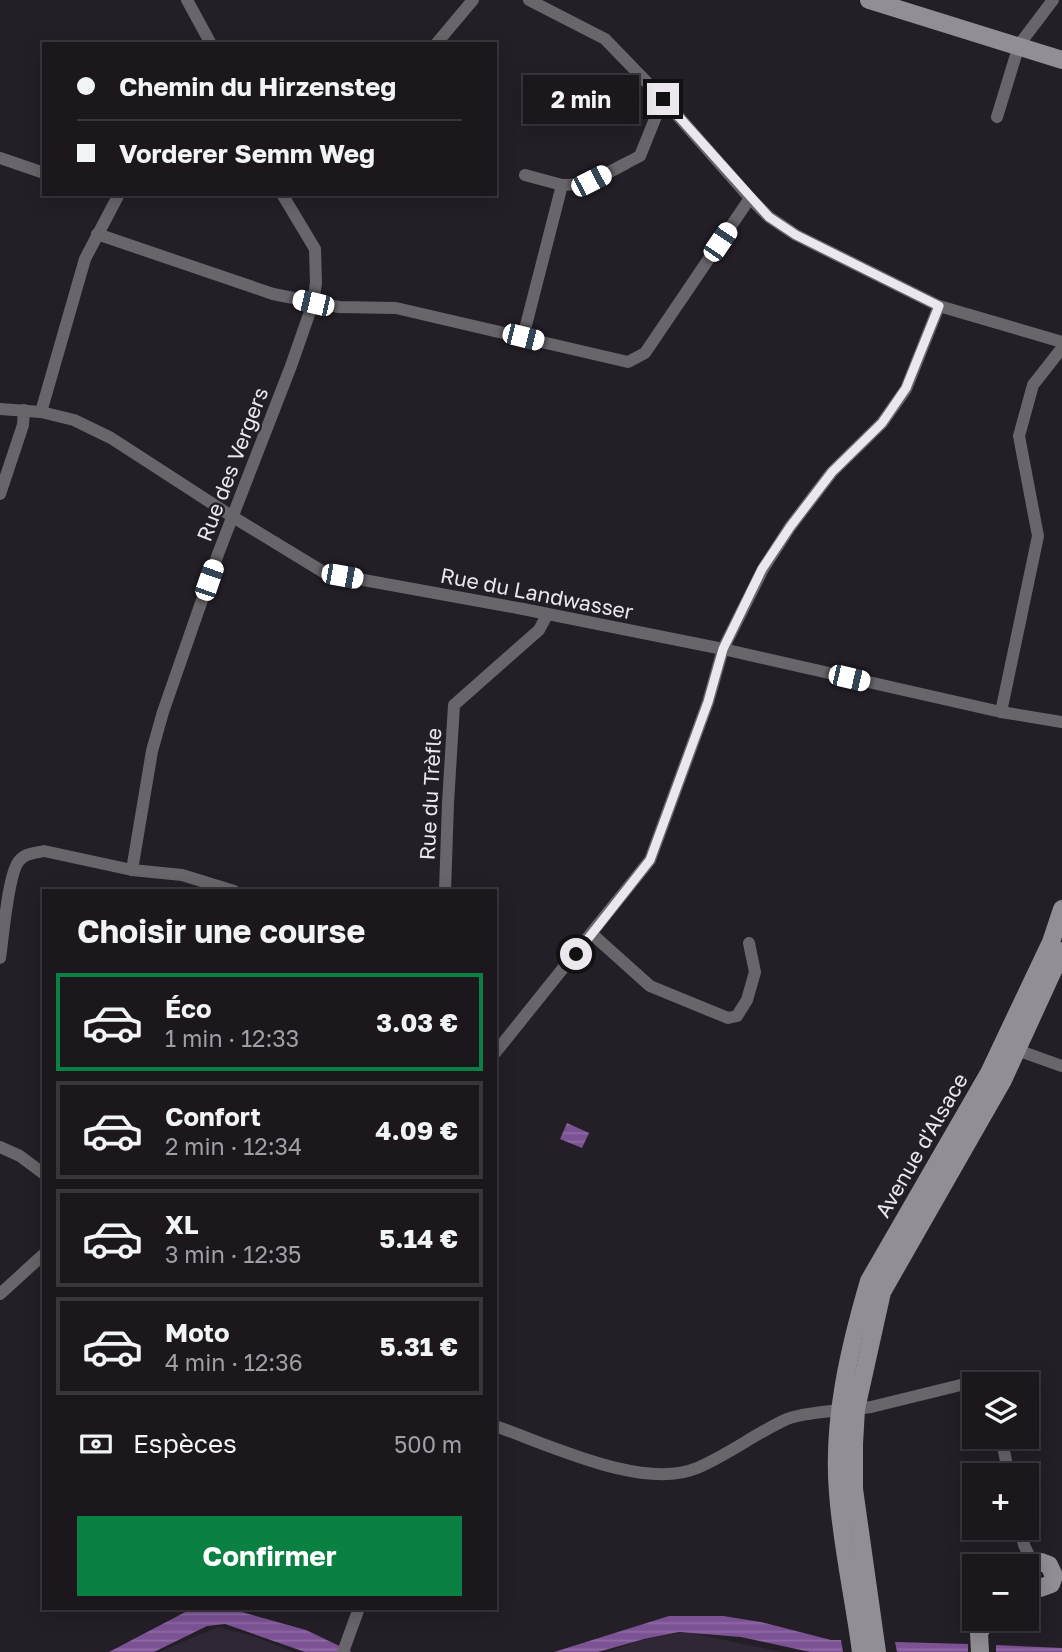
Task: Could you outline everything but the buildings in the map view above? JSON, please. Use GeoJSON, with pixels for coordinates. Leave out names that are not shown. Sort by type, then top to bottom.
{"type":"FeatureCollection","features":[{"type":"Feature","properties":{"kind":"main road"},"geometry":{"type":"LineString","coordinates":[[869,0],[1062,60]]}},
{"type":"Feature","properties":{"kind":"main road","name":"Avenue d'Alsace"},"geometry":{"type":"LineString","coordinates":[[877,1652],[854,1489],[848,1409],[848,1363],[869,1281],[989,1073],[1051,942],[1062,909]]}},
{"type":"Feature","properties":{"kind":"main road","name":"Avenue d'Alsace"},"geometry":{"type":"LineString","coordinates":[[861,1652],[838,1492],[837,1442],[882,1292],[1003,1080],[1062,951]]}},
{"type":"Feature","properties":{"kind":"main road"},"geometry":{"type":"LineString","coordinates":[[1039,1587],[1048,1586],[1057,1565]]}},
{"type":"Feature","properties":{"kind":"main road"},"geometry":{"type":"LineString","coordinates":[[979,1652],[980,1631]]}},
{"type":"Feature","properties":{"kind":"street"},"geometry":{"type":"LineString","coordinates":[[187,0],[210,42]]}},
{"type":"Feature","properties":{"kind":"street"},"geometry":{"type":"LineString","coordinates":[[438,42],[473,0]]}},
{"type":"Feature","properties":{"kind":"street"},"geometry":{"type":"LineString","coordinates":[[529,0],[605,39],[663,99],[750,198],[769,217],[796,235],[939,306],[1062,342]]}},
{"type":"Feature","properties":{"kind":"street"},"geometry":{"type":"LineString","coordinates":[[997,117],[1018,46],[1053,0]]}},
{"type":"Feature","properties":{"kind":"street"},"geometry":{"type":"LineString","coordinates":[[525,175],[562,185],[578,186],[640,156],[663,99]]}},
{"type":"Feature","properties":{"kind":"street"},"geometry":{"type":"LineString","coordinates":[[0,159],[42,172]]}},
{"type":"Feature","properties":{"kind":"street"},"geometry":{"type":"LineString","coordinates":[[523,337],[562,185]]}},
{"type":"Feature","properties":{"kind":"street","name":"Rue des Vergers"},"geometry":{"type":"LineString","coordinates":[[132,870],[152,751],[159,725],[218,554],[313,303],[316,249],[283,196]]}},
{"type":"Feature","properties":{"kind":"street"},"geometry":{"type":"LineString","coordinates":[[41,412],[85,259],[117,197]]}},
{"type":"Feature","properties":{"kind":"street"},"geometry":{"type":"LineString","coordinates":[[97,234],[273,294],[313,303],[392,308],[628,362],[645,353],[750,198]]}},
{"type":"Feature","properties":{"kind":"street"},"geometry":{"type":"LineString","coordinates":[[497,1052],[650,860],[708,702],[723,649],[762,569],[832,472],[882,423],[906,388],[939,306]]}},
{"type":"Feature","properties":{"kind":"street"},"geometry":{"type":"LineString","coordinates":[[1000,712],[1038,536],[1019,436],[1033,385],[1062,348]]}},
{"type":"Feature","properties":{"kind":"street","name":"Rue du Landwasser"},"geometry":{"type":"LineString","coordinates":[[0,410],[41,412],[74,420],[111,438],[325,573],[723,649],[1000,712],[1062,722]]}},
{"type":"Feature","properties":{"kind":"street"},"geometry":{"type":"LineString","coordinates":[[0,494],[23,425],[24,410]]}},
{"type":"Feature","properties":{"kind":"street","name":"Rue du Trèfle"},"geometry":{"type":"LineString","coordinates":[[445,889],[447,803],[454,705],[539,630],[547,615]]}},
{"type":"Feature","properties":{"kind":"street"},"geometry":{"type":"LineString","coordinates":[[0,958],[13,875],[19,860],[30,853],[44,852],[132,870],[182,875],[228,889]]}},
{"type":"Feature","properties":{"kind":"street"},"geometry":{"type":"LineString","coordinates":[[592,934],[650,986],[728,1018],[737,1016],[747,1000],[755,972],[749,943]]}},
{"type":"Feature","properties":{"kind":"street"},"geometry":{"type":"LineString","coordinates":[[1017,1050],[1062,1066]]}},
{"type":"Feature","properties":{"kind":"street"},"geometry":{"type":"LineString","coordinates":[[0,1147],[20,1156],[42,1172]]}},
{"type":"Feature","properties":{"kind":"street"},"geometry":{"type":"LineString","coordinates":[[0,1294],[42,1256]]}},
{"type":"Feature","properties":{"kind":"street"},"geometry":{"type":"LineString","coordinates":[[497,1427],[609,1466],[665,1475],[697,1468],[789,1418],[872,1408],[962,1385]]}},
{"type":"Feature","properties":{"kind":"street"},"geometry":{"type":"LineString","coordinates":[[344,1649],[358,1610]]}},
{"type":"Feature","properties":{"kind":"shaded area"},"geometry":{"type":"Polygon","coordinates":[[[567,1123],[589,1133],[582,1148],[560,1139],[567,1123]]]}},
{"type":"Feature","properties":{"kind":"shaded area"},"geometry":{"type":"Polygon","coordinates":[[[189,1610],[234,1610],[306,1630],[352,1652],[305,1652],[225,1624],[207,1626],[154,1652],[109,1652],[189,1610]]]}},
{"type":"Feature","properties":{"kind":"shaded area"},"geometry":{"type":"Polygon","coordinates":[[[669,1616],[723,1616],[761,1622],[831,1640],[841,1640],[843,1652],[810,1652],[741,1637],[679,1632],[598,1652],[554,1652],[669,1616]]]}},
{"type":"Feature","properties":{"kind":"shaded area"},"geometry":{"type":"Polygon","coordinates":[[[218,1627],[253,1636],[293,1652],[159,1652],[218,1627]]]}},
{"type":"Feature","properties":{"kind":"shaded area"},"geometry":{"type":"Polygon","coordinates":[[[680,1633],[782,1652],[606,1652],[642,1640],[680,1633]]]}},
{"type":"Feature","properties":{"kind":"shaded area"},"geometry":{"type":"Polygon","coordinates":[[[895,1642],[968,1644],[968,1652],[897,1652],[895,1642]]]}},
{"type":"Feature","properties":{"kind":"shaded area"},"geometry":{"type":"Polygon","coordinates":[[[996,1645],[1062,1648],[1062,1652],[996,1652],[996,1645]]]}},
{"type":"Feature","properties":{"kind":"route"},"geometry":{"type":"LineString","coordinates":[[576,954],[650,860],[708,702],[723,649],[762,569],[832,472],[882,423],[906,388],[939,306],[796,235],[769,217],[663,99]]}}]}
